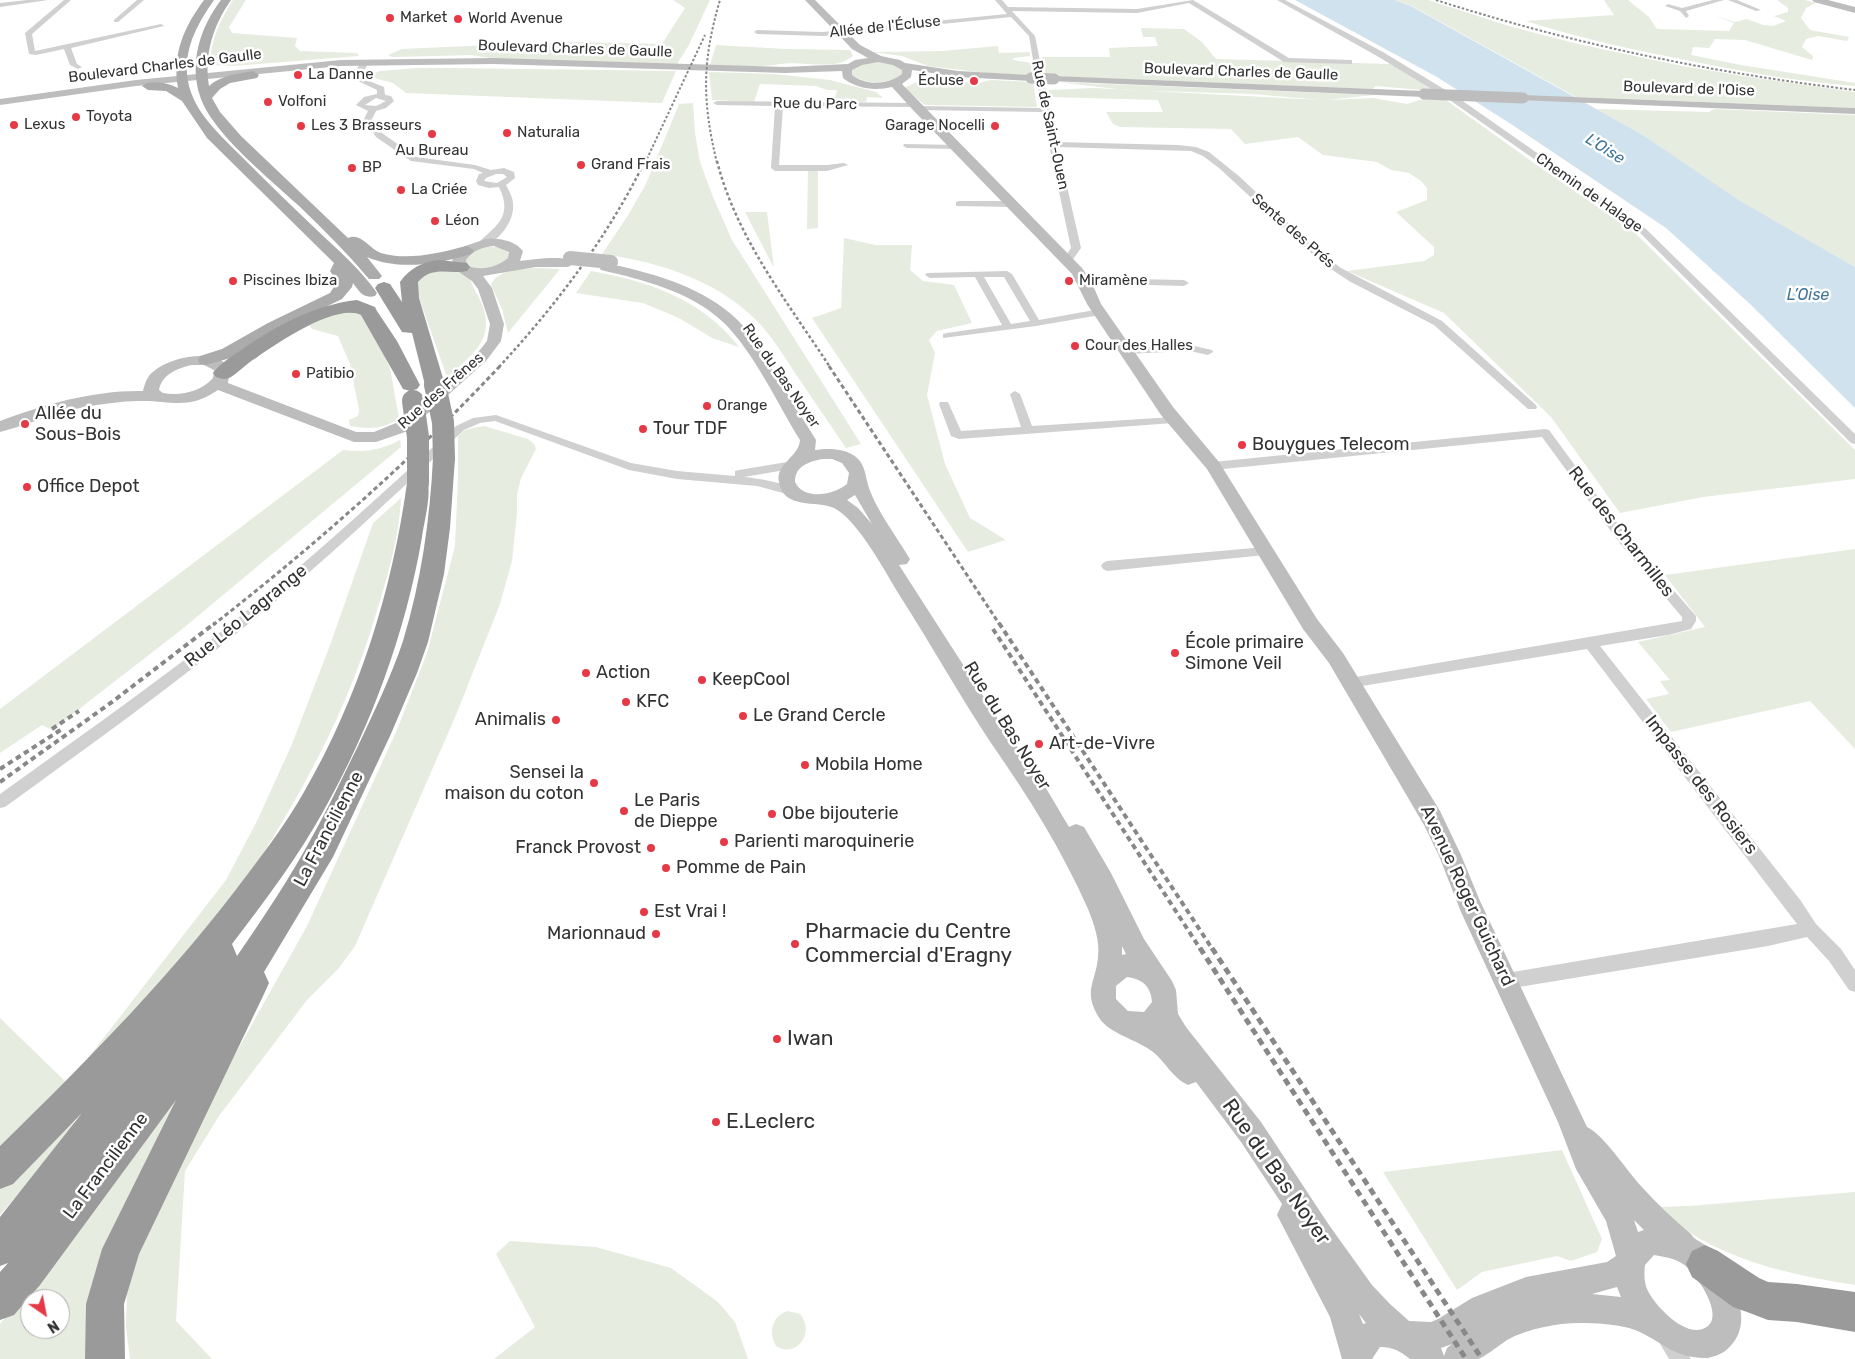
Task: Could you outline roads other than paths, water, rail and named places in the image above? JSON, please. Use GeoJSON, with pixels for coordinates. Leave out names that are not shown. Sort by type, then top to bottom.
{"type":"FeatureCollection","features":[{"type":"Feature","properties":{"kind":"highway"},"geometry":{"type":"LineString","coordinates":[[435,385],[410,298],[409,282],[417,273],[433,266],[465,263]]}},
{"type":"Feature","properties":{"kind":"highway","name":"La Francilienne"},"geometry":{"type":"LineString","coordinates":[[0,1300],[32,1263],[178,1070],[245,972],[317,857],[383,721],[414,642],[436,554],[442,508],[443,422],[435,385],[412,334],[377,291]]}},
{"type":"Feature","properties":{"kind":"highway","name":"La Francilienne"},"geometry":{"type":"LineString","coordinates":[[0,1171],[93,1080],[179,986],[231,922],[313,802],[355,720],[385,640],[407,561],[418,483],[418,437],[412,393],[394,335],[377,291]]}},
{"type":"Feature","properties":{"kind":"highway"},"geometry":{"type":"LineString","coordinates":[[221,377],[240,358],[293,327],[337,309],[355,305],[365,308],[387,341],[412,393]]}},
{"type":"Feature","properties":{"kind":"highway"},"geometry":{"type":"LineString","coordinates":[[0,1247],[193,1000],[262,896],[313,802]]}},
{"type":"Feature","properties":{"kind":"highway"},"geometry":{"type":"LineString","coordinates":[[105,1359],[105,1304],[121,1248],[317,857]]}},
{"type":"Feature","properties":{"kind":"highway"},"geometry":{"type":"LineString","coordinates":[[0,1236],[56,1177]]}},
{"type":"Feature","properties":{"kind":"highway"},"geometry":{"type":"LineString","coordinates":[[1699,1259],[1747,1293],[1768,1302],[1797,1303],[1855,1312]]}},
{"type":"Feature","properties":{"kind":"main road"},"geometry":{"type":"LineString","coordinates":[[209,0],[190,29],[183,52],[190,59],[188,70],[235,137],[347,246],[377,291]]}},
{"type":"Feature","properties":{"kind":"main road"},"geometry":{"type":"LineString","coordinates":[[186,98],[207,34],[219,8],[226,0]]}},
{"type":"Feature","properties":{"kind":"main road"},"geometry":{"type":"LineString","coordinates":[[810,0],[856,47],[859,53],[852,69]]}},
{"type":"Feature","properties":{"kind":"main road"},"geometry":{"type":"LineString","coordinates":[[1817,0],[1855,10]]}},
{"type":"Feature","properties":{"kind":"main road"},"geometry":{"type":"LineString","coordinates":[[856,47],[878,59]]}},
{"type":"Feature","properties":{"kind":"main road"},"geometry":{"type":"LineString","coordinates":[[852,69],[878,59]]}},
{"type":"Feature","properties":{"kind":"main road","name":"Boulevard Charles de Gaulle"},"geometry":{"type":"LineString","coordinates":[[878,59],[894,61],[905,66],[958,74]]}},
{"type":"Feature","properties":{"kind":"main road","name":"Boulevard Charles de Gaulle"},"geometry":{"type":"LineString","coordinates":[[248,74],[364,64],[494,61],[785,70],[852,69]]}},
{"type":"Feature","properties":{"kind":"main road"},"geometry":{"type":"LineString","coordinates":[[905,66],[908,72],[900,80],[915,107]]}},
{"type":"Feature","properties":{"kind":"main road"},"geometry":{"type":"LineString","coordinates":[[852,69],[862,84],[876,85],[895,93],[915,107],[1068,260],[1084,280],[1094,304],[1173,420],[1213,466]]}},
{"type":"Feature","properties":{"kind":"main road"},"geometry":{"type":"LineString","coordinates":[[167,80],[215,72],[248,74]]}},
{"type":"Feature","properties":{"kind":"main road"},"geometry":{"type":"LineString","coordinates":[[206,98],[212,88],[220,83],[248,74]]}},
{"type":"Feature","properties":{"kind":"main road","name":"Boulevard Charles de Gaulle"},"geometry":{"type":"LineString","coordinates":[[876,85],[922,74],[958,74],[1523,98]]}},
{"type":"Feature","properties":{"kind":"main road"},"geometry":{"type":"LineString","coordinates":[[150,84],[168,77],[192,76]]}},
{"type":"Feature","properties":{"kind":"main road"},"geometry":{"type":"LineString","coordinates":[[192,76],[193,88],[200,96],[206,98]]}},
{"type":"Feature","properties":{"kind":"main road","name":"Boulevard Charles de Gaulle"},"geometry":{"type":"LineString","coordinates":[[0,102],[150,84],[167,80]]}},
{"type":"Feature","properties":{"kind":"main road"},"geometry":{"type":"LineString","coordinates":[[150,84],[169,88],[186,98],[193,111],[214,138],[340,263],[377,291]]}},
{"type":"Feature","properties":{"kind":"main road","name":"Boulevard de l'Oise"},"geometry":{"type":"LineString","coordinates":[[1523,98],[1855,111]]}},
{"type":"Feature","properties":{"kind":"main road"},"geometry":{"type":"LineString","coordinates":[[265,167],[277,168],[313,202],[324,209],[359,246],[370,254],[383,258],[420,259],[444,257],[465,263],[481,244],[501,239],[513,248],[516,253],[514,260],[488,277],[485,288]]}},
{"type":"Feature","properties":{"kind":"main road","name":"Rue du Bas Noyer"},"geometry":{"type":"LineString","coordinates":[[516,253],[638,267],[678,281],[710,296],[730,310],[758,338],[828,445],[839,456]]}},
{"type":"Feature","properties":{"kind":"main road","name":"Rue du Bas Noyer"},"geometry":{"type":"LineString","coordinates":[[465,263],[482,272],[536,262],[569,260]]}},
{"type":"Feature","properties":{"kind":"main road"},"geometry":{"type":"LineString","coordinates":[[0,413],[55,394],[133,382],[161,373],[182,363],[206,360],[228,353],[274,326],[336,296],[344,286],[338,271],[340,263]]}},
{"type":"Feature","properties":{"kind":"main road","name":"Rue des Frênes"},"geometry":{"type":"LineString","coordinates":[[206,360],[219,364],[221,386],[247,397],[266,402],[354,437],[371,438],[390,433],[402,427],[489,349],[494,341],[497,324],[485,288],[465,263]]}},
{"type":"Feature","properties":{"kind":"main road","name":"Rue du Bas Noyer"},"geometry":{"type":"LineString","coordinates":[[609,265],[676,287],[709,304],[734,325],[749,343],[808,440],[807,451],[795,463]]}},
{"type":"Feature","properties":{"kind":"main road"},"geometry":{"type":"LineString","coordinates":[[157,396],[151,391],[151,387],[154,379],[161,373]]}},
{"type":"Feature","properties":{"kind":"main road"},"geometry":{"type":"LineString","coordinates":[[188,398],[205,391],[221,377]]}},
{"type":"Feature","properties":{"kind":"main road","name":"Rue des Frênes"},"geometry":{"type":"LineString","coordinates":[[0,427],[35,413],[63,405],[135,396],[157,396],[170,400],[247,397]]}},
{"type":"Feature","properties":{"kind":"main road"},"geometry":{"type":"LineString","coordinates":[[820,454],[839,456],[854,466],[857,478],[853,487],[846,493],[827,500],[808,499],[794,492],[789,486],[788,472],[795,463],[806,457],[820,454]]}},
{"type":"Feature","properties":{"kind":"main road","name":"Avenue Roger Guichard"},"geometry":{"type":"LineString","coordinates":[[1213,466],[1310,624],[1336,658],[1432,818],[1450,855],[1469,904],[1507,981],[1569,1116],[1592,1174],[1619,1216],[1631,1260]]}},
{"type":"Feature","properties":{"kind":"main road","name":"Rue du Bas Noyer"},"geometry":{"type":"LineString","coordinates":[[857,478],[861,490],[898,554],[1090,858],[1136,947],[1154,974]]}},
{"type":"Feature","properties":{"kind":"main road","name":"Rue du Bas Noyer"},"geometry":{"type":"LineString","coordinates":[[827,500],[847,507],[856,515],[1058,826],[1080,869],[1107,930],[1110,958],[1106,978]]}},
{"type":"Feature","properties":{"kind":"main road"},"geometry":{"type":"LineString","coordinates":[[1125,965],[1140,966],[1154,974],[1163,987],[1165,1002],[1159,1015],[1152,1022],[1142,1025],[1132,1025],[1117,1019],[1107,1007],[1102,992],[1106,978],[1112,971],[1125,965]]}},
{"type":"Feature","properties":{"kind":"main road","name":"Rue du Bas Noyer"},"geometry":{"type":"LineString","coordinates":[[1165,1002],[1166,1018],[1177,1036],[1251,1132],[1319,1235],[1362,1294],[1379,1315],[1418,1345],[1430,1359]]}},
{"type":"Feature","properties":{"kind":"main road","name":"Rue du Bas Noyer"},"geometry":{"type":"LineString","coordinates":[[1132,1025],[1162,1043],[1180,1061],[1261,1166],[1297,1225],[1338,1300],[1350,1327],[1357,1358]]}},
{"type":"Feature","properties":{"kind":"main road","name":"Avenue Roger Guichard"},"geometry":{"type":"LineString","coordinates":[[1569,1116],[1629,1194],[1650,1217],[1699,1259]]}},
{"type":"Feature","properties":{"kind":"main road"},"geometry":{"type":"LineString","coordinates":[[1357,1358],[1364,1341],[1375,1334],[1387,1332],[1431,1337],[1447,1331],[1482,1308],[1526,1292],[1608,1276],[1631,1260],[1639,1247],[1654,1241],[1673,1243],[1699,1259],[1719,1284],[1728,1313],[1726,1325],[1717,1339],[1700,1345],[1680,1341],[1638,1316],[1619,1310],[1556,1311],[1518,1320],[1498,1328],[1484,1336],[1458,1359]]}},
{"type":"Feature","properties":{"kind":"main road"},"geometry":{"type":"LineString","coordinates":[[1631,1260],[1629,1273],[1634,1295],[1647,1316],[1658,1327]]}},
{"type":"Feature","properties":{"kind":"street"},"geometry":{"type":"LineString","coordinates":[[0,5],[45,0]]}},
{"type":"Feature","properties":{"kind":"street"},"geometry":{"type":"LineString","coordinates":[[68,0],[27,35],[33,53],[161,26]]}},
{"type":"Feature","properties":{"kind":"street"},"geometry":{"type":"LineString","coordinates":[[116,20],[141,0]]}},
{"type":"Feature","properties":{"kind":"street","name":"Rue de Saint-Ouen"},"geometry":{"type":"LineString","coordinates":[[998,0],[1032,36],[1076,248],[1068,260]]}},
{"type":"Feature","properties":{"kind":"street","name":"Chemin de Halage"},"geometry":{"type":"LineString","coordinates":[[1280,0],[1380,54],[1454,99],[1643,231],[1855,440]]}},
{"type":"Feature","properties":{"kind":"street"},"geometry":{"type":"LineString","coordinates":[[1668,6],[1684,13],[1717,0]]}},
{"type":"Feature","properties":{"kind":"street"},"geometry":{"type":"LineString","coordinates":[[1731,0],[1758,10]]}},
{"type":"Feature","properties":{"kind":"street","name":"Allée de l'Écluse"},"geometry":{"type":"LineString","coordinates":[[758,32],[823,34],[1010,12],[1137,11],[1190,1],[1287,60],[1349,62]]}},
{"type":"Feature","properties":{"kind":"street"},"geometry":{"type":"LineString","coordinates":[[67,47],[74,65],[78,66]]}},
{"type":"Feature","properties":{"kind":"street"},"geometry":{"type":"LineString","coordinates":[[364,64],[359,72],[360,80],[378,86],[381,89],[381,96]]}},
{"type":"Feature","properties":{"kind":"street"},"geometry":{"type":"LineString","coordinates":[[381,96],[390,99],[389,103],[373,108],[364,108],[360,105],[371,97],[381,96]]}},
{"type":"Feature","properties":{"kind":"street","name":"Rue du Parc"},"geometry":{"type":"LineString","coordinates":[[717,102],[1046,110]]}},
{"type":"Feature","properties":{"kind":"street"},"geometry":{"type":"LineString","coordinates":[[778,104],[776,168],[827,168],[844,165]]}},
{"type":"Feature","properties":{"kind":"street"},"geometry":{"type":"LineString","coordinates":[[373,108],[368,119],[373,129],[409,156],[420,160],[475,167],[490,172],[500,171],[512,176],[509,181],[501,184],[488,185],[481,183],[480,178],[490,172]]}},
{"type":"Feature","properties":{"kind":"street","name":"Sente des Prés"},"geometry":{"type":"LineString","coordinates":[[1054,144],[1178,147],[1193,149],[1206,154],[1325,262],[1364,286],[1424,314],[1438,323],[1532,407]]}},
{"type":"Feature","properties":{"kind":"street"},"geometry":{"type":"LineString","coordinates":[[907,146],[956,147]]}},
{"type":"Feature","properties":{"kind":"street"},"geometry":{"type":"LineString","coordinates":[[501,184],[508,198],[509,208],[501,239]]}},
{"type":"Feature","properties":{"kind":"street"},"geometry":{"type":"LineString","coordinates":[[959,204],[1011,204]]}},
{"type":"Feature","properties":{"kind":"street"},"geometry":{"type":"LineString","coordinates":[[930,275],[1007,274],[1036,323]]}},
{"type":"Feature","properties":{"kind":"street"},"geometry":{"type":"LineString","coordinates":[[978,275],[1008,328]]}},
{"type":"Feature","properties":{"kind":"street"},"geometry":{"type":"LineString","coordinates":[[1084,280],[1184,283]]}},
{"type":"Feature","properties":{"kind":"street"},"geometry":{"type":"LineString","coordinates":[[947,336],[1008,328],[1100,312]]}},
{"type":"Feature","properties":{"kind":"street"},"geometry":{"type":"LineString","coordinates":[[1126,351],[1190,348],[1208,352]]}},
{"type":"Feature","properties":{"kind":"street"},"geometry":{"type":"LineString","coordinates":[[1015,394],[1028,430]]}},
{"type":"Feature","properties":{"kind":"street"},"geometry":{"type":"LineString","coordinates":[[944,404],[954,433],[959,435],[1173,420]]}},
{"type":"Feature","properties":{"kind":"street","name":"Rue Léo Lagrange"},"geometry":{"type":"LineString","coordinates":[[0,802],[118,718],[241,623],[460,428],[482,418],[496,418],[629,466],[677,475],[710,478]]}},
{"type":"Feature","properties":{"kind":"street","name":"Rue des Charmilles"},"geometry":{"type":"LineString","coordinates":[[1213,466],[1247,461],[1545,433],[1625,542],[1689,616],[1689,621],[1686,625],[1668,630],[1350,682]]}},
{"type":"Feature","properties":{"kind":"street"},"geometry":{"type":"LineString","coordinates":[[710,478],[767,471],[795,463]]}},
{"type":"Feature","properties":{"kind":"street"},"geometry":{"type":"LineString","coordinates":[[710,478],[757,482],[794,492]]}},
{"type":"Feature","properties":{"kind":"street"},"geometry":{"type":"LineString","coordinates":[[1107,566],[1265,551]]}},
{"type":"Feature","properties":{"kind":"street","name":"Impasse des Rosiers"},"geometry":{"type":"LineString","coordinates":[[1590,643],[1795,906],[1810,929],[1835,955],[1855,984]]}},
{"type":"Feature","properties":{"kind":"street"},"geometry":{"type":"LineString","coordinates":[[1507,981],[1768,938],[1810,929]]}},
{"type":"Feature","properties":{"kind":"street"},"geometry":{"type":"LineString","coordinates":[[1719,1359],[1726,1325]]}},
{"type":"Feature","properties":{"kind":"street"},"geometry":{"type":"LineString","coordinates":[[1658,1327],[1681,1359]]}},
{"type":"Feature","properties":{"kind":"water","name":"L’Oise"},"geometry":{"type":"Polygon","coordinates":[[[1295,0],[1394,0],[1411,6],[1643,135],[1740,201],[1855,267],[1855,408],[1749,303],[1666,228],[1437,77],[1295,0]]]}},
{"type":"Feature","properties":{"kind":"railway"},"geometry":{"type":"LineString","coordinates":[[717,163],[709,120],[706,81],[710,42],[720,0]]}},
{"type":"Feature","properties":{"kind":"railway"},"geometry":{"type":"LineString","coordinates":[[1436,0],[1539,30],[1643,55],[1748,75],[1855,90]]}},
{"type":"Feature","properties":{"kind":"railway"},"geometry":{"type":"LineString","coordinates":[[645,163],[705,35]]}},
{"type":"Feature","properties":{"kind":"railway"},"geometry":{"type":"LineString","coordinates":[[499,367],[541,319],[580,269],[614,217],[645,161]]}},
{"type":"Feature","properties":{"kind":"railway"},"geometry":{"type":"LineString","coordinates":[[717,161],[726,189],[750,243],[781,294],[830,367]]}},
{"type":"Feature","properties":{"kind":"railway"},"geometry":{"type":"LineString","coordinates":[[213,625],[361,501],[432,435],[500,366]]}},
{"type":"Feature","properties":{"kind":"railway"},"geometry":{"type":"LineString","coordinates":[[829,366],[1000,625]]}},
{"type":"Feature","properties":{"kind":"railway"},"geometry":{"type":"LineString","coordinates":[[0,782],[112,702],[215,623]]}},
{"type":"Feature","properties":{"kind":"railway"},"geometry":{"type":"LineString","coordinates":[[999,623],[1213,950]]}},
{"type":"Feature","properties":{"kind":"railway"},"geometry":{"type":"LineString","coordinates":[[993,629],[1201,950]]}},
{"type":"Feature","properties":{"kind":"railway"},"geometry":{"type":"LineString","coordinates":[[52,729],[79,711]]}},
{"type":"Feature","properties":{"kind":"railway"},"geometry":{"type":"LineString","coordinates":[[0,769],[62,729]]}},
{"type":"Feature","properties":{"kind":"railway"},"geometry":{"type":"LineString","coordinates":[[1200,948],[1466,1359]]}},
{"type":"Feature","properties":{"kind":"railway"},"geometry":{"type":"LineString","coordinates":[[1212,948],[1482,1359]]}},
{"type":"Feature","properties":{"kind":"place","name":"Market"},"geometry":{"type":"Point","coordinates":[390,18]}},
{"type":"Feature","properties":{"kind":"place","name":"World Avenue"},"geometry":{"type":"Point","coordinates":[458,19]}},
{"type":"Feature","properties":{"kind":"place","name":"La Danne"},"geometry":{"type":"Point","coordinates":[298,75]}},
{"type":"Feature","properties":{"kind":"place","name":"Écluse"},"geometry":{"type":"Point","coordinates":[974,81]}},
{"type":"Feature","properties":{"kind":"place","name":"Volfoni"},"geometry":{"type":"Point","coordinates":[268,102]}},
{"type":"Feature","properties":{"kind":"place","name":"Toyota"},"geometry":{"type":"Point","coordinates":[76,117]}},
{"type":"Feature","properties":{"kind":"place","name":"Lexus"},"geometry":{"type":"Point","coordinates":[14,125]}},
{"type":"Feature","properties":{"kind":"place","name":"Les 3 Brasseurs"},"geometry":{"type":"Point","coordinates":[301,126]}},
{"type":"Feature","properties":{"kind":"place","name":"Garage Nocelli"},"geometry":{"type":"Point","coordinates":[995,126]}},
{"type":"Feature","properties":{"kind":"place","name":"Naturalia"},"geometry":{"type":"Point","coordinates":[507,133]}},
{"type":"Feature","properties":{"kind":"place","name":"Au Bureau"},"geometry":{"type":"Point","coordinates":[432,134]}},
{"type":"Feature","properties":{"kind":"place","name":"Grand Frais"},"geometry":{"type":"Point","coordinates":[581,165]}},
{"type":"Feature","properties":{"kind":"place","name":"BP"},"geometry":{"type":"Point","coordinates":[352,168]}},
{"type":"Feature","properties":{"kind":"place","name":"La Criée"},"geometry":{"type":"Point","coordinates":[401,190]}},
{"type":"Feature","properties":{"kind":"place","name":"Léon"},"geometry":{"type":"Point","coordinates":[435,221]}},
{"type":"Feature","properties":{"kind":"place","name":"Piscines Ibiza"},"geometry":{"type":"Point","coordinates":[233,281]}},
{"type":"Feature","properties":{"kind":"place","name":"Miramène"},"geometry":{"type":"Point","coordinates":[1069,281]}},
{"type":"Feature","properties":{"kind":"place","name":"Cour des Halles"},"geometry":{"type":"Point","coordinates":[1075,346]}},
{"type":"Feature","properties":{"kind":"place","name":"Patibio"},"geometry":{"type":"Point","coordinates":[296,374]}},
{"type":"Feature","properties":{"kind":"place","name":"Orange"},"geometry":{"type":"Point","coordinates":[707,406]}},
{"type":"Feature","properties":{"kind":"place","name":"Allée du Sous-Bois"},"geometry":{"type":"Point","coordinates":[25,424]}},
{"type":"Feature","properties":{"kind":"place","name":"Tour TDF"},"geometry":{"type":"Point","coordinates":[643,429]}},
{"type":"Feature","properties":{"kind":"place","name":"Bouygues Telecom"},"geometry":{"type":"Point","coordinates":[1242,445]}},
{"type":"Feature","properties":{"kind":"place","name":"Office Depot"},"geometry":{"type":"Point","coordinates":[27,487]}},
{"type":"Feature","properties":{"kind":"place","name":"École primaire Simone Veil"},"geometry":{"type":"Point","coordinates":[1175,653]}},
{"type":"Feature","properties":{"kind":"place","name":"Action"},"geometry":{"type":"Point","coordinates":[586,673]}},
{"type":"Feature","properties":{"kind":"place","name":"KeepCool"},"geometry":{"type":"Point","coordinates":[702,680]}},
{"type":"Feature","properties":{"kind":"place","name":"KFC"},"geometry":{"type":"Point","coordinates":[626,702]}},
{"type":"Feature","properties":{"kind":"place","name":"Le Grand Cercle"},"geometry":{"type":"Point","coordinates":[743,716]}},
{"type":"Feature","properties":{"kind":"place","name":"Animalis"},"geometry":{"type":"Point","coordinates":[556,720]}},
{"type":"Feature","properties":{"kind":"place","name":"Art-de-Vivre"},"geometry":{"type":"Point","coordinates":[1039,744]}},
{"type":"Feature","properties":{"kind":"place","name":"Mobila Home"},"geometry":{"type":"Point","coordinates":[805,765]}},
{"type":"Feature","properties":{"kind":"place","name":"Sensei la maison du coton"},"geometry":{"type":"Point","coordinates":[594,783]}},
{"type":"Feature","properties":{"kind":"place","name":"Le Paris de Dieppe"},"geometry":{"type":"Point","coordinates":[624,811]}},
{"type":"Feature","properties":{"kind":"place","name":"Obe bijouterie"},"geometry":{"type":"Point","coordinates":[772,814]}},
{"type":"Feature","properties":{"kind":"place","name":"Parienti maroquinerie"},"geometry":{"type":"Point","coordinates":[724,842]}},
{"type":"Feature","properties":{"kind":"place","name":"Franck Provost"},"geometry":{"type":"Point","coordinates":[651,848]}},
{"type":"Feature","properties":{"kind":"place","name":"Pomme de Pain"},"geometry":{"type":"Point","coordinates":[666,868]}},
{"type":"Feature","properties":{"kind":"place","name":"Est Vrai !"},"geometry":{"type":"Point","coordinates":[644,912]}},
{"type":"Feature","properties":{"kind":"place","name":"Marionnaud"},"geometry":{"type":"Point","coordinates":[656,934]}},
{"type":"Feature","properties":{"kind":"place","name":"Pharmacie du Centre Commercial d'Eragny"},"geometry":{"type":"Point","coordinates":[795,944]}},
{"type":"Feature","properties":{"kind":"place","name":"Iwan"},"geometry":{"type":"Point","coordinates":[777,1039]}},
{"type":"Feature","properties":{"kind":"place","name":"E.Leclerc"},"geometry":{"type":"Point","coordinates":[716,1122]}},
{"type":"Feature","properties":{"kind":"water label","name":"L'Oise"},"geometry":{"type":"Point","coordinates":[1605,149]}}]}
